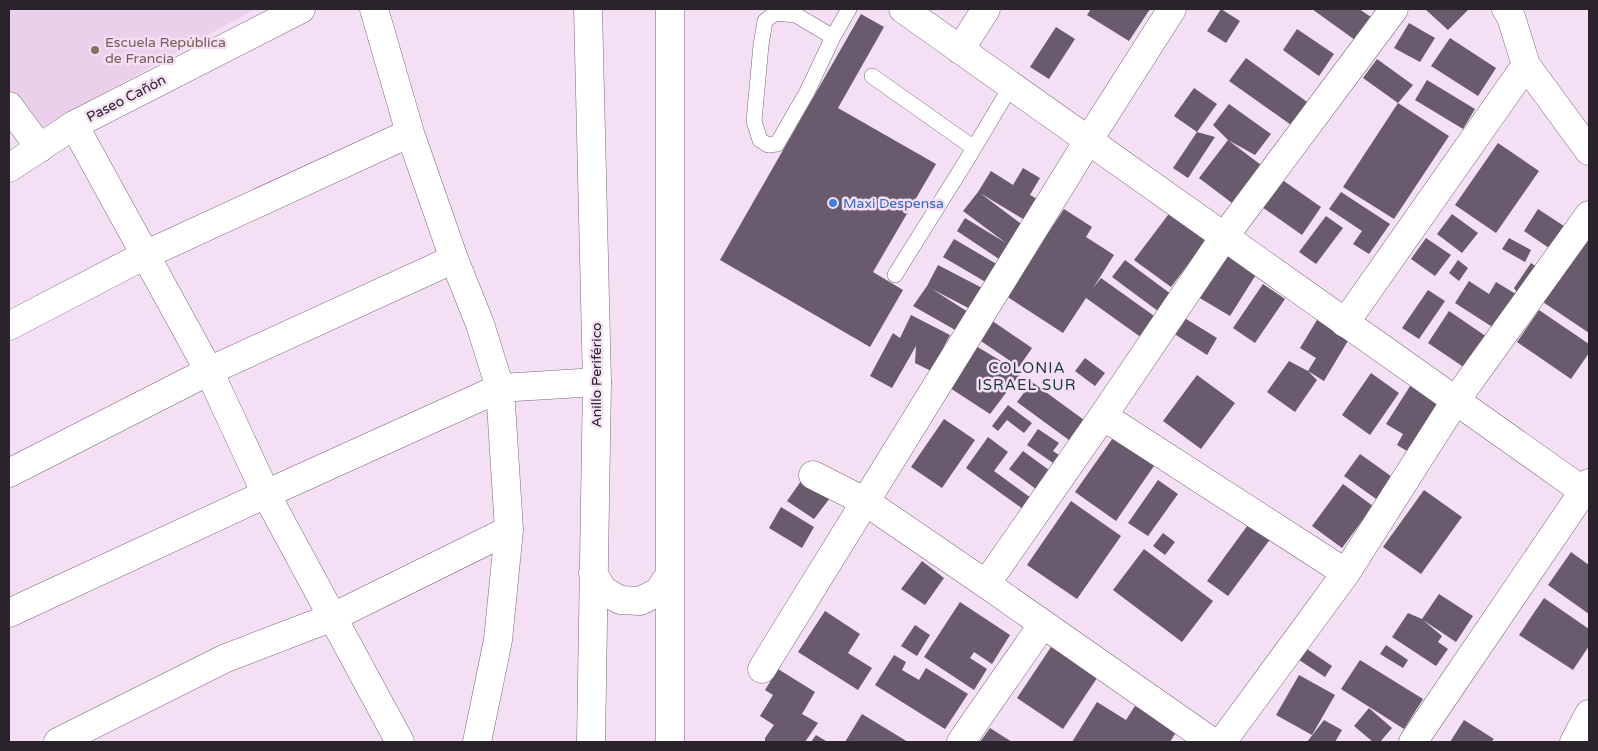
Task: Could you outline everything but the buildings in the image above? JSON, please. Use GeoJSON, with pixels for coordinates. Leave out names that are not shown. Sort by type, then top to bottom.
{"type":"FeatureCollection","features":[{"type":"Feature","properties":{"kind":"main road","name":"Paseo Cañón"},"geometry":{"type":"LineString","coordinates":[[9,168],[74,125],[301,9]]}},
{"type":"Feature","properties":{"kind":"main road"},"geometry":{"type":"LineString","coordinates":[[374,9],[410,133],[454,259],[480,324],[500,388],[508,530],[498,640],[477,742]]}},
{"type":"Feature","properties":{"kind":"main road","name":"Anillo Periférico"},"geometry":{"type":"LineString","coordinates":[[588,9],[598,382],[591,742]]}},
{"type":"Feature","properties":{"kind":"main road"},"geometry":{"type":"LineString","coordinates":[[670,9],[670,742]]}},
{"type":"Feature","properties":{"kind":"main road"},"geometry":{"type":"LineString","coordinates":[[903,9],[1345,323],[1587,490],[1413,742]]}},
{"type":"Feature","properties":{"kind":"main road"},"geometry":{"type":"LineString","coordinates":[[960,50],[986,9]]}},
{"type":"Feature","properties":{"kind":"main road"},"geometry":{"type":"LineString","coordinates":[[762,669],[1088,141],[1172,9]]}},
{"type":"Feature","properties":{"kind":"main road"},"geometry":{"type":"LineString","coordinates":[[986,584],[1104,416],[1224,237],[1394,9]]}},
{"type":"Feature","properties":{"kind":"main road"},"geometry":{"type":"LineString","coordinates":[[1506,9],[1512,17],[1526,65],[1589,151]]}},
{"type":"Feature","properties":{"kind":"main road"},"geometry":{"type":"LineString","coordinates":[[1345,323],[1526,65]]}},
{"type":"Feature","properties":{"kind":"main road"},"geometry":{"type":"LineString","coordinates":[[9,106],[40,148]]}},
{"type":"Feature","properties":{"kind":"main road"},"geometry":{"type":"LineString","coordinates":[[74,125],[209,371],[266,494],[333,617],[395,741]]}},
{"type":"Feature","properties":{"kind":"main road"},"geometry":{"type":"LineString","coordinates":[[9,326],[145,255],[410,133]]}},
{"type":"Feature","properties":{"kind":"main road"},"geometry":{"type":"LineString","coordinates":[[1222,742],[1346,573],[1456,400],[1589,215]]}},
{"type":"Feature","properties":{"kind":"main road"},"geometry":{"type":"LineString","coordinates":[[9,473],[209,371],[454,259]]}},
{"type":"Feature","properties":{"kind":"main road"},"geometry":{"type":"LineString","coordinates":[[9,613],[500,388],[598,382]]}},
{"type":"Feature","properties":{"kind":"main road"},"geometry":{"type":"LineString","coordinates":[[1104,416],[1346,573]]}},
{"type":"Feature","properties":{"kind":"main road"},"geometry":{"type":"LineString","coordinates":[[813,475],[866,502],[986,584],[1197,738]]}},
{"type":"Feature","properties":{"kind":"main road"},"geometry":{"type":"LineString","coordinates":[[58,742],[226,658],[333,617],[508,530]]}},
{"type":"Feature","properties":{"kind":"main road"},"geometry":{"type":"LineString","coordinates":[[593,573],[603,590],[620,600],[640,601],[658,592],[669,576]]}},
{"type":"Feature","properties":{"kind":"main road"},"geometry":{"type":"LineString","coordinates":[[961,742],[1043,624]]}},
{"type":"Feature","properties":{"kind":"main road"},"geometry":{"type":"LineString","coordinates":[[1574,742],[1589,714]]}},
{"type":"Feature","properties":{"kind":"lane"},"geometry":{"type":"LineString","coordinates":[[833,37],[796,15],[775,13],[765,21],[754,121],[760,140],[768,145],[777,144],[807,92],[833,37],[849,9]]}},
{"type":"Feature","properties":{"kind":"lane"},"geometry":{"type":"LineString","coordinates":[[872,76],[974,148]]}},
{"type":"Feature","properties":{"kind":"lane"},"geometry":{"type":"LineString","coordinates":[[896,275],[1011,86]]}},
{"type":"Feature","properties":{"kind":"shaded area","name":"Escuela República de Francia"},"geometry":{"type":"Polygon","coordinates":[[[9,9],[255,9],[36,131],[9,91],[9,9]]]}},
{"type":"Feature","properties":{"kind":"place","name":"Escuela República de Francia"},"geometry":{"type":"Point","coordinates":[95,50]}},
{"type":"Feature","properties":{"kind":"place","name":"Maxi Despensa"},"geometry":{"type":"Point","coordinates":[833,203]}},
{"type":"Feature","properties":{"kind":"district","name":"COLONIA ISRAEL SUR"},"geometry":{"type":"Point","coordinates":[1027,376]}}]}
